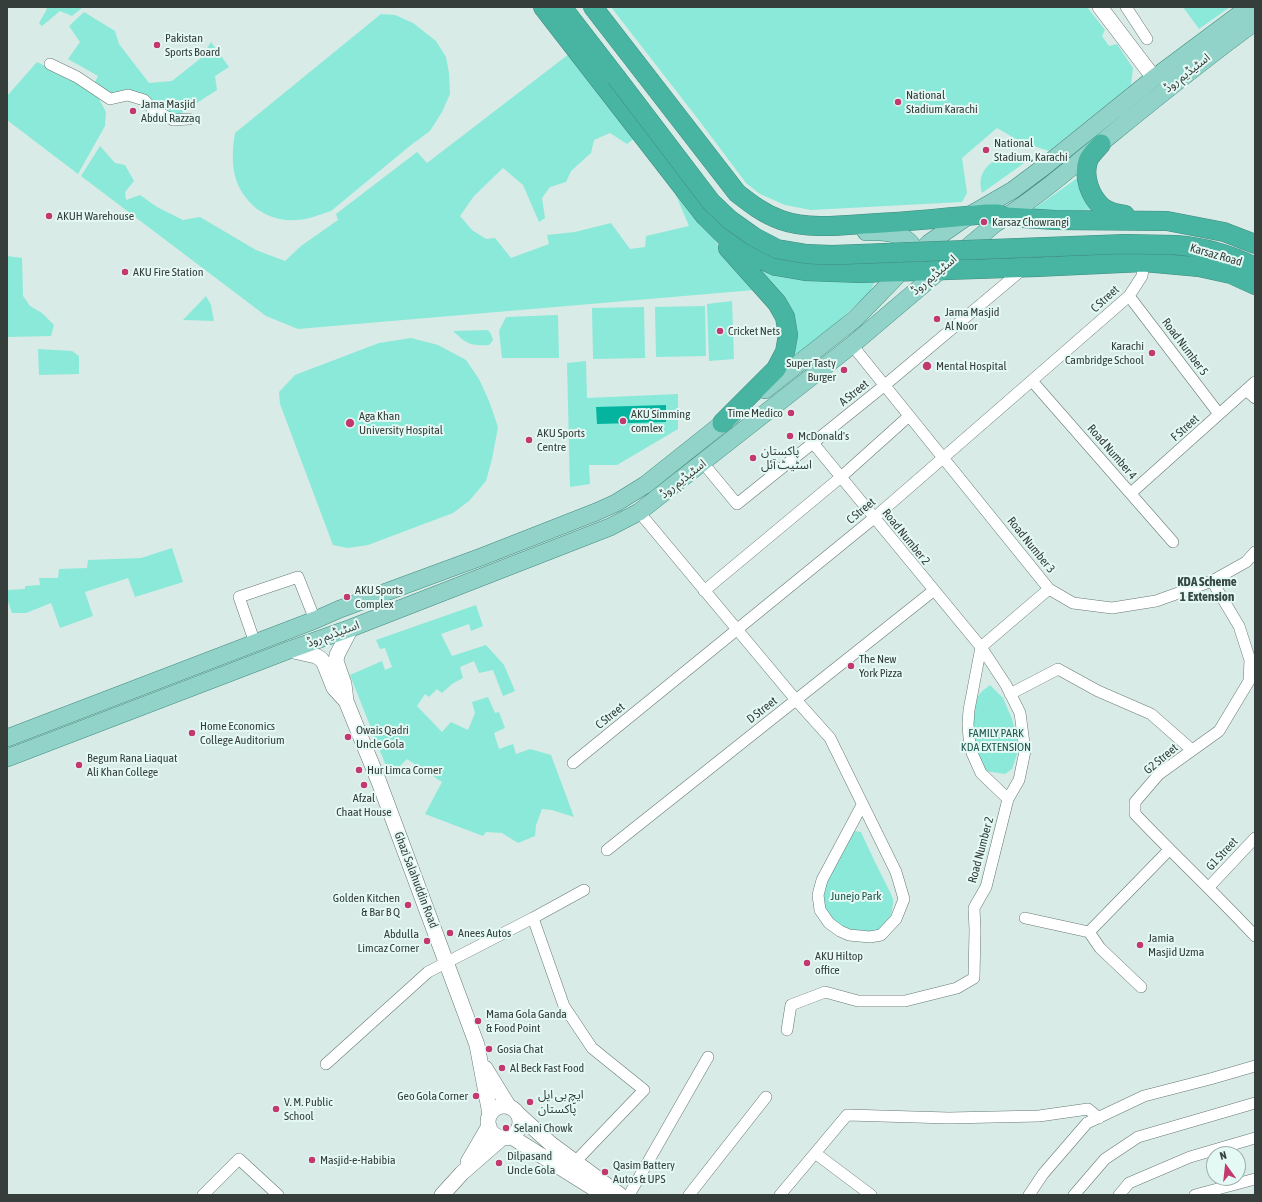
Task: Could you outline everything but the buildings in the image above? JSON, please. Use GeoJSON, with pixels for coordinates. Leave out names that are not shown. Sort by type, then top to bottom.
{"type":"FeatureCollection","features":[{"type":"Feature","properties":{"kind":"highway"},"geometry":{"type":"LineString","coordinates":[[542,7],[709,220],[726,246],[777,302],[785,317],[788,335],[785,352],[776,369],[722,423]]}},
{"type":"Feature","properties":{"kind":"highway"},"geometry":{"type":"LineString","coordinates":[[562,7],[621,74]]}},
{"type":"Feature","properties":{"kind":"highway"},"geometry":{"type":"LineString","coordinates":[[576,7],[711,202],[730,220],[754,237],[777,249],[807,254],[832,255],[1161,244],[1173,233]]}},
{"type":"Feature","properties":{"kind":"highway"},"geometry":{"type":"LineString","coordinates":[[593,7],[737,193],[758,209],[782,220],[811,226],[909,222],[968,216],[1055,220],[1173,233],[1224,232],[1255,244]]}},
{"type":"Feature","properties":{"kind":"highway"},"geometry":{"type":"LineString","coordinates":[[1100,144],[1088,161],[1086,176],[1091,192],[1102,207],[1173,233]]}},
{"type":"Feature","properties":{"kind":"highway"},"geometry":{"type":"LineString","coordinates":[[709,220],[725,236],[749,254],[776,266],[805,271],[847,272],[910,266],[941,269],[1144,262],[1199,267],[1231,274],[1255,285]]}},
{"type":"Feature","properties":{"kind":"highway","name":"Karsaz Road"},"geometry":{"type":"LineString","coordinates":[[1173,233],[1222,243],[1255,256]]}},
{"type":"Feature","properties":{"kind":"highway","name":"Karsaz Road"},"geometry":{"type":"LineString","coordinates":[[1173,233],[1192,247],[1223,254],[1255,267]]}},
{"type":"Feature","properties":{"kind":"main road"},"geometry":{"type":"LineString","coordinates":[[1100,7],[1154,78]]}},
{"type":"Feature","properties":{"kind":"main road","name":"اسٹیڈیم روڈ"},"geometry":{"type":"LineString","coordinates":[[7,738],[477,559],[596,512],[645,485],[855,319],[910,266],[929,243],[968,216],[1013,190],[1154,78],[1249,7]]}},
{"type":"Feature","properties":{"kind":"main road","name":"اسٹیڈیم روڈ"},"geometry":{"type":"LineString","coordinates":[[7,758],[289,650],[351,628],[610,527],[639,512],[852,345],[1000,218],[1100,144],[1171,86],[1255,22]]}},
{"type":"Feature","properties":{"kind":"main road"},"geometry":{"type":"LineString","coordinates":[[1013,190],[1004,202],[997,232],[1000,244],[1006,253],[1015,261],[1031,267]]}},
{"type":"Feature","properties":{"kind":"main road"},"geometry":{"type":"LineString","coordinates":[[811,226],[838,233],[890,232],[903,236],[912,246],[908,288],[897,307]]}},
{"type":"Feature","properties":{"kind":"main road","name":"Ghazi Salahuddin Road"},"geometry":{"type":"LineString","coordinates":[[351,628],[337,655],[336,661],[344,684],[346,701],[382,789],[477,1045],[481,1060],[489,1120]]}},
{"type":"Feature","properties":{"kind":"main road","name":"Ghazi Salahuddin Road"},"geometry":{"type":"LineString","coordinates":[[289,650],[316,656],[321,659],[334,688],[346,701]]}},
{"type":"Feature","properties":{"kind":"main road","name":"Ghazi Salahuddin Road"},"geometry":{"type":"LineString","coordinates":[[481,1060],[513,1110],[551,1144],[620,1195]]}},
{"type":"Feature","properties":{"kind":"main road"},"geometry":{"type":"LineString","coordinates":[[442,1195],[462,1174],[506,1137],[515,1133],[519,1127],[520,1121],[513,1110],[501,1106],[494,1109],[462,1174]]}},
{"type":"Feature","properties":{"kind":"main road"},"geometry":{"type":"LineString","coordinates":[[489,1120],[489,1129],[494,1135],[506,1137],[593,1188],[602,1195]]}},
{"type":"Feature","properties":{"kind":"street"},"geometry":{"type":"LineString","coordinates":[[1126,7],[1147,38]]}},
{"type":"Feature","properties":{"kind":"street"},"geometry":{"type":"LineString","coordinates":[[50,64],[77,78],[110,99],[128,95],[144,100],[153,110],[173,120],[189,119]]}},
{"type":"Feature","properties":{"kind":"street","name":"C Street"},"geometry":{"type":"LineString","coordinates":[[573,763],[874,518],[1129,296],[1142,276],[1144,262]]}},
{"type":"Feature","properties":{"kind":"street","name":"A Street"},"geometry":{"type":"LineString","coordinates":[[703,463],[737,504],[1031,267]]}},
{"type":"Feature","properties":{"kind":"street"},"geometry":{"type":"LineString","coordinates":[[1231,274],[1255,290]]}},
{"type":"Feature","properties":{"kind":"street","name":"Road Number 5"},"geometry":{"type":"LineString","coordinates":[[1129,296],[1219,414]]}},
{"type":"Feature","properties":{"kind":"street","name":"Road Number 3"},"geometry":{"type":"LineString","coordinates":[[852,345],[908,416],[944,457],[1049,589],[1073,603],[1112,608],[1156,602],[1212,581],[1246,562],[1255,552]]}},
{"type":"Feature","properties":{"kind":"street","name":"Road Number 4"},"geometry":{"type":"LineString","coordinates":[[1032,381],[1173,542]]}},
{"type":"Feature","properties":{"kind":"street","name":"F Street"},"geometry":{"type":"LineString","coordinates":[[1131,493],[1255,382]]}},
{"type":"Feature","properties":{"kind":"street"},"geometry":{"type":"LineString","coordinates":[[1246,390],[1255,398]]}},
{"type":"Feature","properties":{"kind":"street"},"geometry":{"type":"LineString","coordinates":[[704,591],[841,477],[908,416]]}},
{"type":"Feature","properties":{"kind":"street","name":"Road Number 2"},"geometry":{"type":"LineString","coordinates":[[787,1030],[791,1005],[825,992],[858,1000],[905,1001],[957,988],[974,978],[974,908],[986,887],[1008,799],[1019,780],[1025,751],[1020,713],[1006,685],[981,647],[933,591],[813,443]]}},
{"type":"Feature","properties":{"kind":"street"},"geometry":{"type":"LineString","coordinates":[[639,512],[796,700],[830,738],[896,872],[904,899],[896,919],[881,935],[870,937],[849,935],[840,931],[829,923],[820,910],[818,895],[822,880],[862,805]]}},
{"type":"Feature","properties":{"kind":"street"},"geometry":{"type":"LineString","coordinates":[[255,643],[239,597],[298,576],[315,620]]}},
{"type":"Feature","properties":{"kind":"street","name":"G2 Street"},"geometry":{"type":"LineString","coordinates":[[1212,581],[1239,626],[1250,660],[1252,682],[1219,731],[1159,774],[1136,802],[1135,814],[1169,850],[1209,887],[1255,936]]}},
{"type":"Feature","properties":{"kind":"street"},"geometry":{"type":"LineString","coordinates":[[1008,799],[980,773],[972,753],[969,738],[968,710],[981,647],[1049,589]]}},
{"type":"Feature","properties":{"kind":"street","name":"D Street"},"geometry":{"type":"LineString","coordinates":[[607,850],[933,591]]}},
{"type":"Feature","properties":{"kind":"street"},"geometry":{"type":"LineString","coordinates":[[1010,694],[1058,669],[1098,691],[1151,714],[1192,750]]}},
{"type":"Feature","properties":{"kind":"street","name":"G1 Street"},"geometry":{"type":"LineString","coordinates":[[1209,887],[1255,838]]}},
{"type":"Feature","properties":{"kind":"street"},"geometry":{"type":"LineString","coordinates":[[1089,932],[1169,850]]}},
{"type":"Feature","properties":{"kind":"street"},"geometry":{"type":"LineString","coordinates":[[326,1064],[428,972],[584,890]]}},
{"type":"Feature","properties":{"kind":"street"},"geometry":{"type":"LineString","coordinates":[[533,918],[564,1006],[592,1048],[644,1090],[575,1162]]}},
{"type":"Feature","properties":{"kind":"street"},"geometry":{"type":"LineString","coordinates":[[1025,918],[1089,932],[1100,948],[1141,987]]}},
{"type":"Feature","properties":{"kind":"street"},"geometry":{"type":"LineString","coordinates":[[629,1195],[708,1057]]}},
{"type":"Feature","properties":{"kind":"street"},"geometry":{"type":"LineString","coordinates":[[1029,1195],[1043,1174],[1087,1123],[1144,1096],[1255,1066]]}},
{"type":"Feature","properties":{"kind":"street"},"geometry":{"type":"LineString","coordinates":[[689,1195],[766,1097]]}},
{"type":"Feature","properties":{"kind":"street"},"geometry":{"type":"LineString","coordinates":[[1074,1195],[1105,1159],[1138,1137],[1255,1103]]}},
{"type":"Feature","properties":{"kind":"street"},"geometry":{"type":"LineString","coordinates":[[780,1195],[847,1115],[949,1118],[1039,1116],[1088,1109],[1099,1118]]}},
{"type":"Feature","properties":{"kind":"street"},"geometry":{"type":"LineString","coordinates":[[1119,1195],[1129,1183],[1190,1157],[1255,1138]]}},
{"type":"Feature","properties":{"kind":"street"},"geometry":{"type":"LineString","coordinates":[[815,1153],[871,1195]]}},
{"type":"Feature","properties":{"kind":"street"},"geometry":{"type":"LineString","coordinates":[[202,1195],[239,1159],[278,1195]]}},
{"type":"Feature","properties":{"kind":"street"},"geometry":{"type":"LineString","coordinates":[[1195,1195],[1255,1179]]}},
{"type":"Feature","properties":{"kind":"green space"},"geometry":{"type":"Polygon","coordinates":[[[45,7],[82,8],[72,16],[60,11],[42,26],[39,23],[47,9],[45,7]]]}},
{"type":"Feature","properties":{"kind":"green space","name":"National Stadium Karachi"},"geometry":{"type":"Polygon","coordinates":[[[611,7],[1087,7],[1105,30],[1102,36],[1109,46],[1117,44],[1133,68],[1131,85],[1049,151],[1021,142],[997,128],[962,158],[967,193],[962,202],[811,210],[785,205],[760,194],[746,183],[611,7]]]}},
{"type":"Feature","properties":{"kind":"green space"},"geometry":{"type":"Polygon","coordinates":[[[1183,7],[1230,7],[1199,29],[1183,7]]]}},
{"type":"Feature","properties":{"kind":"green space"},"geometry":{"type":"Polygon","coordinates":[[[84,12],[115,31],[119,44],[149,83],[172,81],[201,58],[211,42],[229,67],[215,76],[217,90],[178,115],[161,112],[150,99],[110,95],[94,84],[98,76],[68,59],[80,42],[69,26],[84,12]]]}},
{"type":"Feature","properties":{"kind":"green space"},"geometry":{"type":"Polygon","coordinates":[[[381,14],[395,15],[413,23],[436,41],[446,57],[449,73],[450,94],[442,112],[430,131],[331,211],[300,220],[275,218],[261,212],[242,193],[235,175],[233,165],[233,144],[235,133],[381,14]]]}},
{"type":"Feature","properties":{"kind":"green space"},"geometry":{"type":"Polygon","coordinates":[[[569,54],[635,138],[627,144],[610,133],[594,140],[591,153],[571,171],[566,182],[550,187],[542,198],[545,218],[539,222],[523,185],[503,168],[474,196],[460,216],[472,230],[486,239],[495,238],[511,258],[549,244],[547,235],[575,232],[611,223],[630,249],[645,247],[646,236],[689,226],[672,186],[754,290],[298,329],[266,316],[81,176],[100,146],[115,163],[125,165],[134,181],[125,192],[126,200],[140,195],[157,207],[183,220],[200,217],[256,250],[285,261],[301,246],[338,220],[336,214],[417,152],[427,163],[569,54]]]}},
{"type":"Feature","properties":{"kind":"green space"},"geometry":{"type":"Polygon","coordinates":[[[37,62],[74,81],[98,97],[106,112],[105,126],[78,174],[7,120],[7,96],[37,62]]]}},
{"type":"Feature","properties":{"kind":"green space"},"geometry":{"type":"Polygon","coordinates":[[[1015,154],[1027,161],[982,193],[981,177],[988,166],[993,161],[1015,154]]]}},
{"type":"Feature","properties":{"kind":"green space"},"geometry":{"type":"Polygon","coordinates":[[[1080,178],[1098,209],[1028,213],[1076,179],[1080,178]]]}},
{"type":"Feature","properties":{"kind":"green space"},"geometry":{"type":"Polygon","coordinates":[[[7,256],[22,258],[23,296],[30,306],[42,313],[54,325],[51,336],[7,337],[7,256]]]}},
{"type":"Feature","properties":{"kind":"green space"},"geometry":{"type":"Polygon","coordinates":[[[758,266],[790,278],[811,281],[874,274],[877,277],[870,292],[802,355],[797,355],[793,352],[777,291],[758,266]]]}},
{"type":"Feature","properties":{"kind":"green space"},"geometry":{"type":"Polygon","coordinates":[[[206,296],[211,305],[214,321],[183,320],[206,296]]]}},
{"type":"Feature","properties":{"kind":"green space","name":"Cricket Nets"},"geometry":{"type":"Polygon","coordinates":[[[732,301],[734,359],[709,361],[707,304],[732,301]]]}},
{"type":"Feature","properties":{"kind":"green space"},"geometry":{"type":"Polygon","coordinates":[[[705,306],[706,356],[656,357],[655,307],[705,306]]]}},
{"type":"Feature","properties":{"kind":"green space"},"geometry":{"type":"Polygon","coordinates":[[[644,307],[645,358],[593,359],[592,308],[644,307]]]}},
{"type":"Feature","properties":{"kind":"green space"},"geometry":{"type":"Polygon","coordinates":[[[558,315],[559,358],[502,358],[499,331],[506,317],[558,315]]]}},
{"type":"Feature","properties":{"kind":"green space"},"geometry":{"type":"Polygon","coordinates":[[[488,330],[493,340],[489,345],[469,343],[453,331],[488,330]]]}},
{"type":"Feature","properties":{"kind":"green space"},"geometry":{"type":"Polygon","coordinates":[[[411,338],[438,345],[466,360],[479,379],[489,401],[498,427],[486,481],[469,501],[453,513],[368,545],[348,548],[333,545],[280,404],[279,392],[295,375],[379,343],[411,338]]]}},
{"type":"Feature","properties":{"kind":"green space"},"geometry":{"type":"Polygon","coordinates":[[[38,349],[72,351],[79,356],[79,374],[39,375],[38,349]]]}},
{"type":"Feature","properties":{"kind":"green space","name":"AKU Simming comlex"},"geometry":{"type":"Polygon","coordinates":[[[586,361],[587,398],[678,394],[678,429],[617,465],[589,465],[590,484],[570,487],[567,363],[586,361]]]}},
{"type":"Feature","properties":{"kind":"green space"},"geometry":{"type":"Polygon","coordinates":[[[172,548],[183,582],[135,597],[128,578],[85,592],[93,616],[60,628],[51,603],[26,613],[12,613],[7,599],[7,590],[25,589],[25,586],[40,585],[39,578],[58,578],[59,569],[87,568],[88,560],[141,558],[172,548]]]}},
{"type":"Feature","properties":{"kind":"green space"},"geometry":{"type":"Polygon","coordinates":[[[476,605],[483,626],[471,631],[469,624],[441,634],[452,656],[486,645],[504,665],[515,691],[503,696],[493,670],[479,673],[474,661],[460,667],[463,678],[452,684],[442,693],[437,689],[429,697],[425,694],[417,706],[442,732],[451,722],[468,730],[475,713],[472,702],[488,697],[495,713],[499,712],[505,728],[494,733],[499,749],[513,744],[516,754],[530,749],[551,755],[574,817],[552,810],[542,809],[536,825],[535,836],[518,843],[502,833],[486,832],[483,836],[425,814],[442,782],[407,759],[390,776],[350,675],[382,661],[385,670],[392,667],[385,648],[380,649],[376,640],[476,605]]]}},
{"type":"Feature","properties":{"kind":"green space","name":"FAMILY PARK KDA EXTENSION"},"geometry":{"type":"Polygon","coordinates":[[[990,685],[1003,698],[1012,719],[1017,737],[1017,754],[1012,769],[1005,774],[986,771],[978,757],[974,744],[973,711],[977,698],[990,685]]]}},
{"type":"Feature","properties":{"kind":"green space","name":"Junejo Park"},"geometry":{"type":"Polygon","coordinates":[[[854,831],[861,832],[893,902],[892,910],[887,922],[878,930],[867,932],[854,931],[842,926],[832,917],[825,906],[823,893],[827,879],[848,838],[854,831]]]}},
{"type":"Feature","properties":{"kind":"shaded area"},"geometry":{"type":"Polygon","coordinates":[[[666,405],[666,422],[597,424],[596,407],[666,405]]]}},
{"type":"Feature","properties":{"kind":"place","name":"Pakistan Sports Board"},"geometry":{"type":"Point","coordinates":[157,45]}},
{"type":"Feature","properties":{"kind":"place","name":"National Stadium Karachi"},"geometry":{"type":"Point","coordinates":[898,102]}},
{"type":"Feature","properties":{"kind":"place","name":"Jama Masjid Abdul Razzaq"},"geometry":{"type":"Point","coordinates":[133,111]}},
{"type":"Feature","properties":{"kind":"place","name":"National Stadium, Karachi"},"geometry":{"type":"Point","coordinates":[986,150]}},
{"type":"Feature","properties":{"kind":"place","name":"AKUH Warehouse"},"geometry":{"type":"Point","coordinates":[49,216]}},
{"type":"Feature","properties":{"kind":"place","name":"Karsaz Chowrangi"},"geometry":{"type":"Point","coordinates":[984,222]}},
{"type":"Feature","properties":{"kind":"place","name":"AKU Fire Station"},"geometry":{"type":"Point","coordinates":[125,272]}},
{"type":"Feature","properties":{"kind":"place","name":"Jama Masjid Al Noor"},"geometry":{"type":"Point","coordinates":[937,319]}},
{"type":"Feature","properties":{"kind":"place","name":"Cricket Nets"},"geometry":{"type":"Point","coordinates":[720,331]}},
{"type":"Feature","properties":{"kind":"place","name":"Karachi Cambridge School"},"geometry":{"type":"Point","coordinates":[1152,353]}},
{"type":"Feature","properties":{"kind":"place","name":"Mental Hospital"},"geometry":{"type":"Point","coordinates":[927,366]}},
{"type":"Feature","properties":{"kind":"place","name":"Super Tasty Burger"},"geometry":{"type":"Point","coordinates":[844,370]}},
{"type":"Feature","properties":{"kind":"place","name":"Time Medico"},"geometry":{"type":"Point","coordinates":[791,413]}},
{"type":"Feature","properties":{"kind":"place","name":"AKU Simming comlex"},"geometry":{"type":"Point","coordinates":[623,421]}},
{"type":"Feature","properties":{"kind":"place","name":"Aga Khan University Hospital"},"geometry":{"type":"Point","coordinates":[350,423]}},
{"type":"Feature","properties":{"kind":"place","name":"McDonald's"},"geometry":{"type":"Point","coordinates":[790,436]}},
{"type":"Feature","properties":{"kind":"place","name":"AKU Sports Centre"},"geometry":{"type":"Point","coordinates":[529,440]}},
{"type":"Feature","properties":{"kind":"place","name":"پاکستان اسٹیٹ آئل"},"geometry":{"type":"Point","coordinates":[753,458]}},
{"type":"Feature","properties":{"kind":"place","name":"AKU Sports Complex"},"geometry":{"type":"Point","coordinates":[347,597]}},
{"type":"Feature","properties":{"kind":"place","name":"The New York Pizza"},"geometry":{"type":"Point","coordinates":[851,666]}},
{"type":"Feature","properties":{"kind":"place","name":"Home Economics College Auditorium"},"geometry":{"type":"Point","coordinates":[192,733]}},
{"type":"Feature","properties":{"kind":"place","name":"Owais Qadri Uncle Gola"},"geometry":{"type":"Point","coordinates":[348,737]}},
{"type":"Feature","properties":{"kind":"place","name":"Begum Rana Liaquat Ali Khan College"},"geometry":{"type":"Point","coordinates":[79,765]}},
{"type":"Feature","properties":{"kind":"place","name":"Hur Limca Corner"},"geometry":{"type":"Point","coordinates":[359,770]}},
{"type":"Feature","properties":{"kind":"place","name":"Afzal Chaat House"},"geometry":{"type":"Point","coordinates":[364,785]}},
{"type":"Feature","properties":{"kind":"place","name":"Golden Kitchen & Bar B Q"},"geometry":{"type":"Point","coordinates":[408,905]}},
{"type":"Feature","properties":{"kind":"place","name":"Anees Autos"},"geometry":{"type":"Point","coordinates":[450,933]}},
{"type":"Feature","properties":{"kind":"place","name":"Abdulla Limcaz Corner"},"geometry":{"type":"Point","coordinates":[427,941]}},
{"type":"Feature","properties":{"kind":"place","name":"Jamia Masjid Uzma"},"geometry":{"type":"Point","coordinates":[1140,945]}},
{"type":"Feature","properties":{"kind":"place","name":"AKU Hiltop office"},"geometry":{"type":"Point","coordinates":[807,963]}},
{"type":"Feature","properties":{"kind":"place","name":"Mama Gola Ganda & Food Point"},"geometry":{"type":"Point","coordinates":[478,1021]}},
{"type":"Feature","properties":{"kind":"place","name":"Gosia Chat"},"geometry":{"type":"Point","coordinates":[489,1049]}},
{"type":"Feature","properties":{"kind":"place","name":"Al Beck Fast Food"},"geometry":{"type":"Point","coordinates":[502,1068]}},
{"type":"Feature","properties":{"kind":"place","name":"Geo Gola Corner"},"geometry":{"type":"Point","coordinates":[476,1096]}},
{"type":"Feature","properties":{"kind":"place","name":"ایچ بی ایل پاکستان"},"geometry":{"type":"Point","coordinates":[530,1102]}},
{"type":"Feature","properties":{"kind":"place","name":"V. M. Public School"},"geometry":{"type":"Point","coordinates":[276,1109]}},
{"type":"Feature","properties":{"kind":"place","name":"Selani Chowk"},"geometry":{"type":"Point","coordinates":[506,1128]}},
{"type":"Feature","properties":{"kind":"place","name":"Masjid-e-Habibia"},"geometry":{"type":"Point","coordinates":[312,1160]}},
{"type":"Feature","properties":{"kind":"place","name":"Dilpasand Uncle Gola"},"geometry":{"type":"Point","coordinates":[499,1163]}},
{"type":"Feature","properties":{"kind":"place","name":"Qasim Battery Autos & UPS"},"geometry":{"type":"Point","coordinates":[605,1172]}},
{"type":"Feature","properties":{"kind":"district","name":"KDA Scheme 1 Extension"},"geometry":{"type":"Point","coordinates":[1207,590]}}]}
